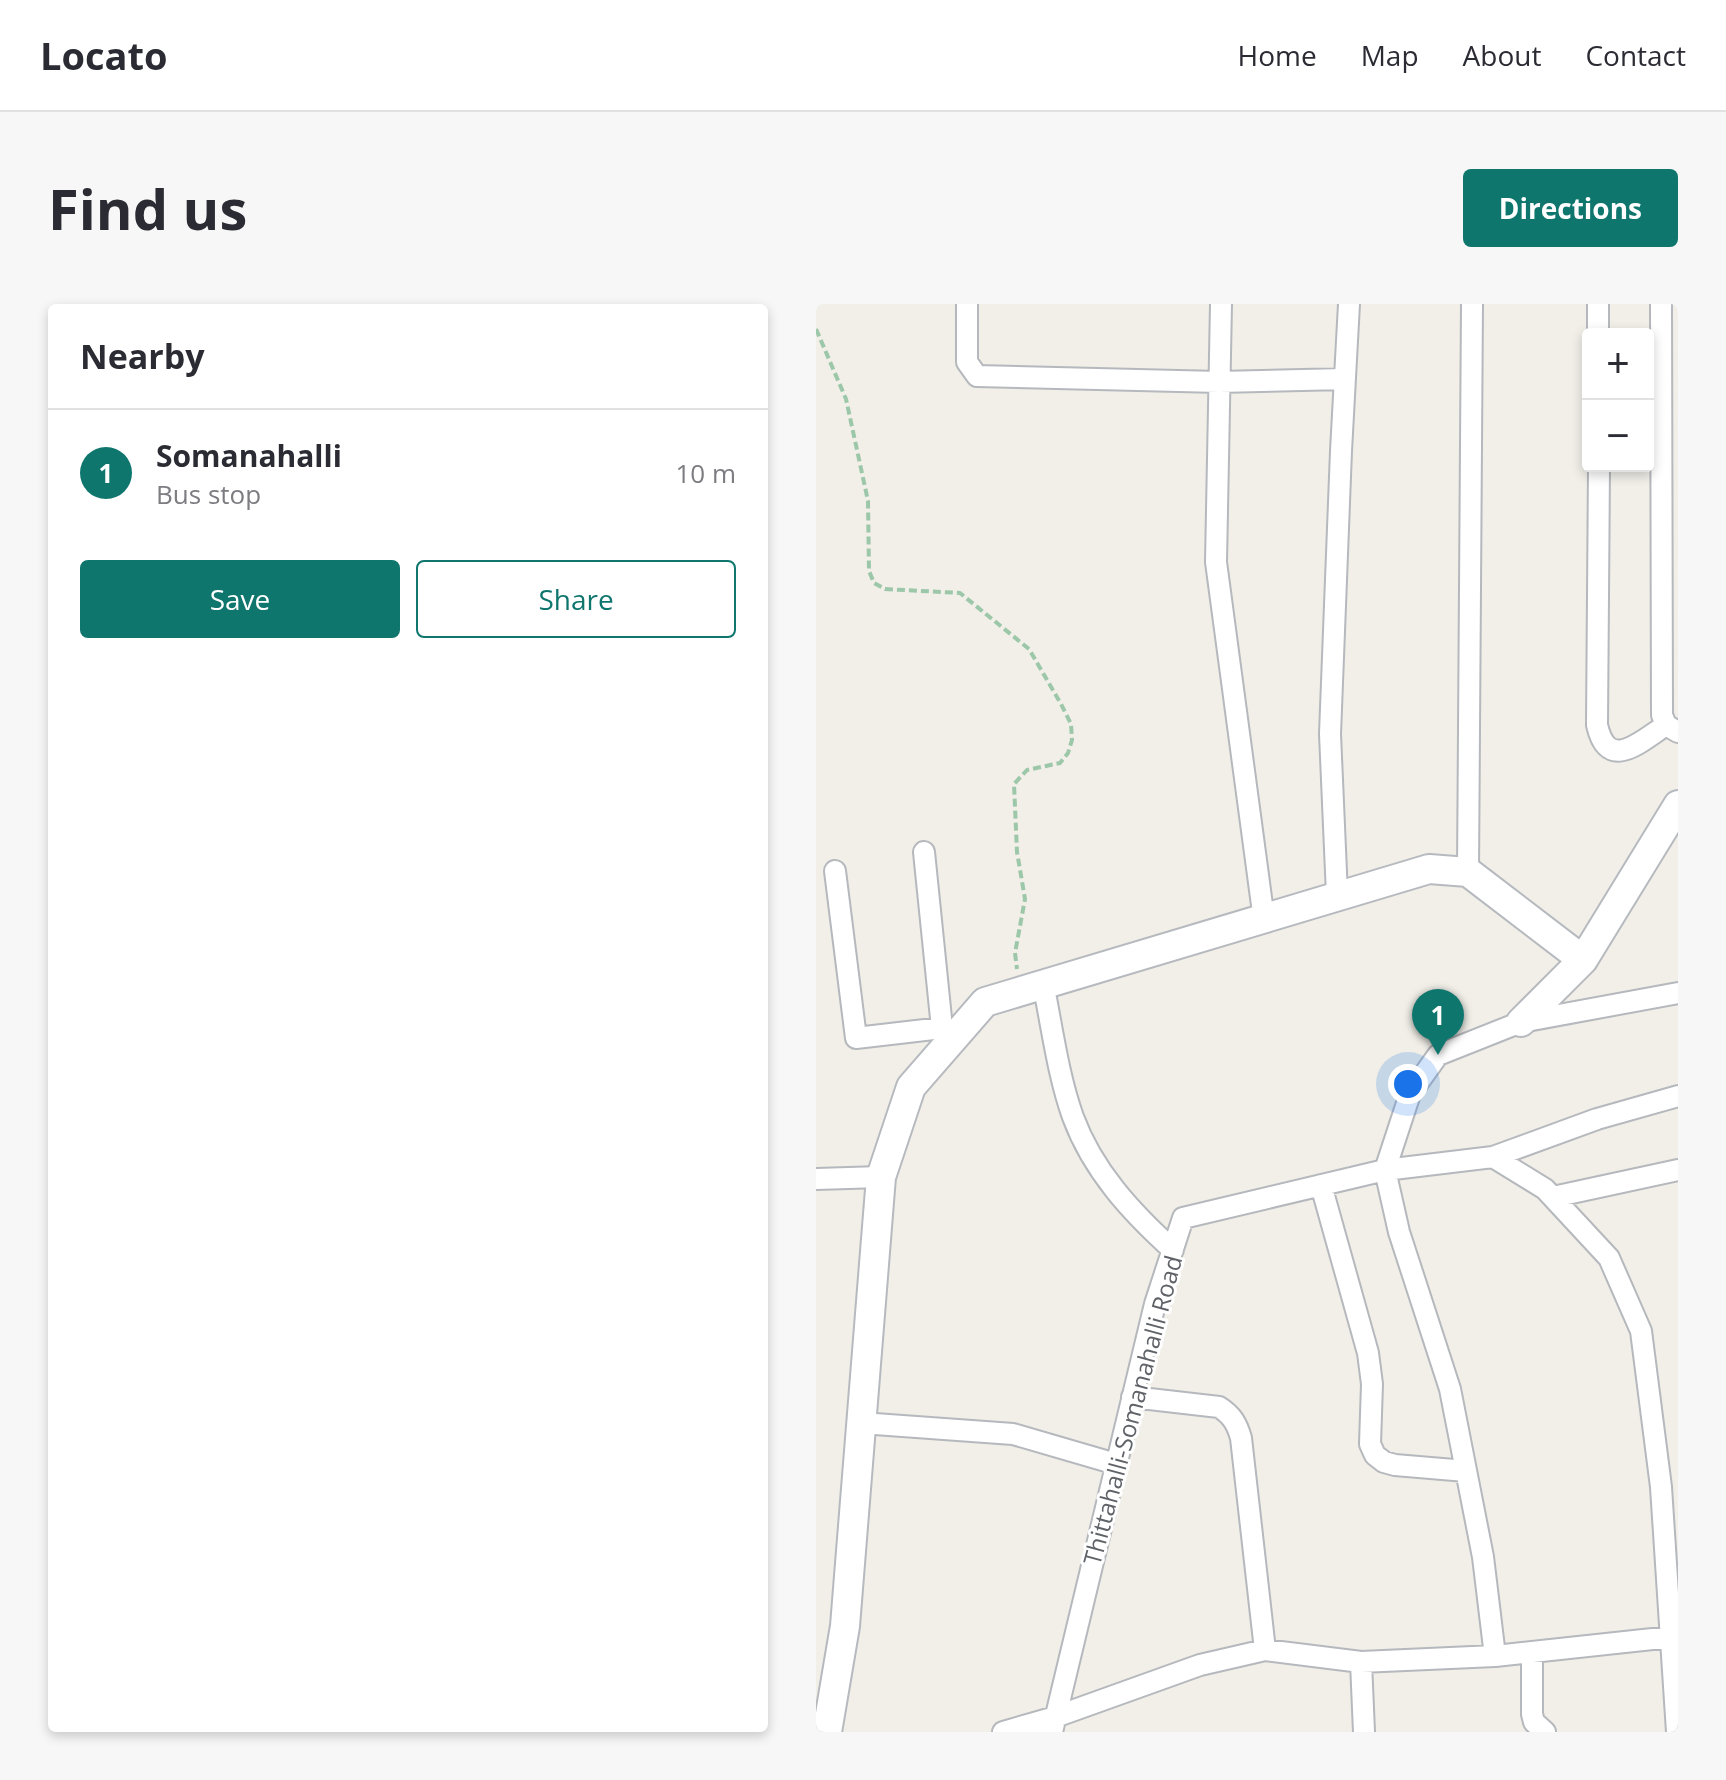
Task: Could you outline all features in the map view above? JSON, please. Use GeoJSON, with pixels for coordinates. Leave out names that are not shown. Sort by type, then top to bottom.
{"type":"FeatureCollection","features":[{"type":"Feature","properties":{"kind":"street"},"geometry":{"type":"LineString","coordinates":[[967,304],[967,362],[977,376],[1219,382],[1345,379]]}},
{"type":"Feature","properties":{"kind":"street"},"geometry":{"type":"LineString","coordinates":[[1221,304],[1216,562],[1264,920]]}},
{"type":"Feature","properties":{"kind":"street"},"geometry":{"type":"LineString","coordinates":[[1337,895],[1330,734],[1349,304]]}},
{"type":"Feature","properties":{"kind":"street"},"geometry":{"type":"LineString","coordinates":[[1468,872],[1472,304]]}},
{"type":"Feature","properties":{"kind":"street"},"geometry":{"type":"LineString","coordinates":[[1598,304],[1598,328]]}},
{"type":"Feature","properties":{"kind":"street"},"geometry":{"type":"LineString","coordinates":[[1599,472],[1597,725],[1601,743],[1609,750],[1618,751],[1672,729],[1662,715],[1661,304]]}},
{"type":"Feature","properties":{"kind":"street"},"geometry":{"type":"LineString","coordinates":[[1521,1022],[1583,960],[1678,805]]}},
{"type":"Feature","properties":{"kind":"street"},"geometry":{"type":"LineString","coordinates":[[924,852],[951,1030]]}},
{"type":"Feature","properties":{"kind":"street"},"geometry":{"type":"LineString","coordinates":[[827,1732],[845,1626],[881,1177],[911,1087],[951,1030],[985,1002],[1429,869],[1468,872],[1583,960]]}},
{"type":"Feature","properties":{"kind":"street"},"geometry":{"type":"LineString","coordinates":[[835,871],[856,1038],[951,1030]]}},
{"type":"Feature","properties":{"kind":"street"},"geometry":{"type":"LineString","coordinates":[[1033,986],[1080,1132],[1119,1197],[1173,1250]]}},
{"type":"Feature","properties":{"kind":"street"},"geometry":{"type":"LineString","coordinates":[[1495,1656],[1483,1557],[1450,1389],[1399,1232],[1385,1170],[1410,1094],[1438,1055],[1521,1022],[1678,993]]}},
{"type":"Feature","properties":{"kind":"street","name":"Thittahalli-Somanahalli Road"},"geometry":{"type":"LineString","coordinates":[[1053,1724],[1155,1304],[1183,1218],[1385,1170],[1493,1157],[1597,1119],[1678,1096]]}},
{"type":"Feature","properties":{"kind":"street"},"geometry":{"type":"LineString","coordinates":[[1493,1157],[1545,1189],[1609,1258],[1641,1331],[1671,1544],[1671,1637],[1677,1732]]}},
{"type":"Feature","properties":{"kind":"street"},"geometry":{"type":"LineString","coordinates":[[1553,1197],[1678,1170]]}},
{"type":"Feature","properties":{"kind":"street"},"geometry":{"type":"LineString","coordinates":[[816,1179],[881,1177]]}},
{"type":"Feature","properties":{"kind":"street"},"geometry":{"type":"LineString","coordinates":[[1321,1185],[1368,1353],[1372,1384],[1370,1444],[1375,1455],[1395,1465],[1466,1471]]}},
{"type":"Feature","properties":{"kind":"street"},"geometry":{"type":"LineString","coordinates":[[1132,1397],[1219,1407],[1229,1413],[1237,1424],[1265,1650]]}},
{"type":"Feature","properties":{"kind":"street"},"geometry":{"type":"LineString","coordinates":[[861,1423],[1013,1434],[1116,1464]]}},
{"type":"Feature","properties":{"kind":"street"},"geometry":{"type":"LineString","coordinates":[[1003,1732],[1053,1724],[1200,1665],[1265,1650],[1361,1662],[1495,1656],[1671,1637]]}},
{"type":"Feature","properties":{"kind":"street"},"geometry":{"type":"LineString","coordinates":[[1532,1652],[1532,1714],[1534,1722],[1545,1732]]}},
{"type":"Feature","properties":{"kind":"street"},"geometry":{"type":"LineString","coordinates":[[1361,1662],[1364,1732]]}},
{"type":"Feature","properties":{"kind":"path"},"geometry":{"type":"LineString","coordinates":[[816,329],[846,399],[868,501],[869,571],[874,583],[885,589],[960,593],[1029,649],[1071,724],[1072,740],[1068,753],[1060,763],[1027,770],[1014,784],[1017,852],[1025,899],[1015,953],[1016,968],[1033,986]]}},
{"type":"Feature","properties":{"kind":"place","name":"Somanahalli"},"geometry":{"type":"Point","coordinates":[1438,1055]}}]}
